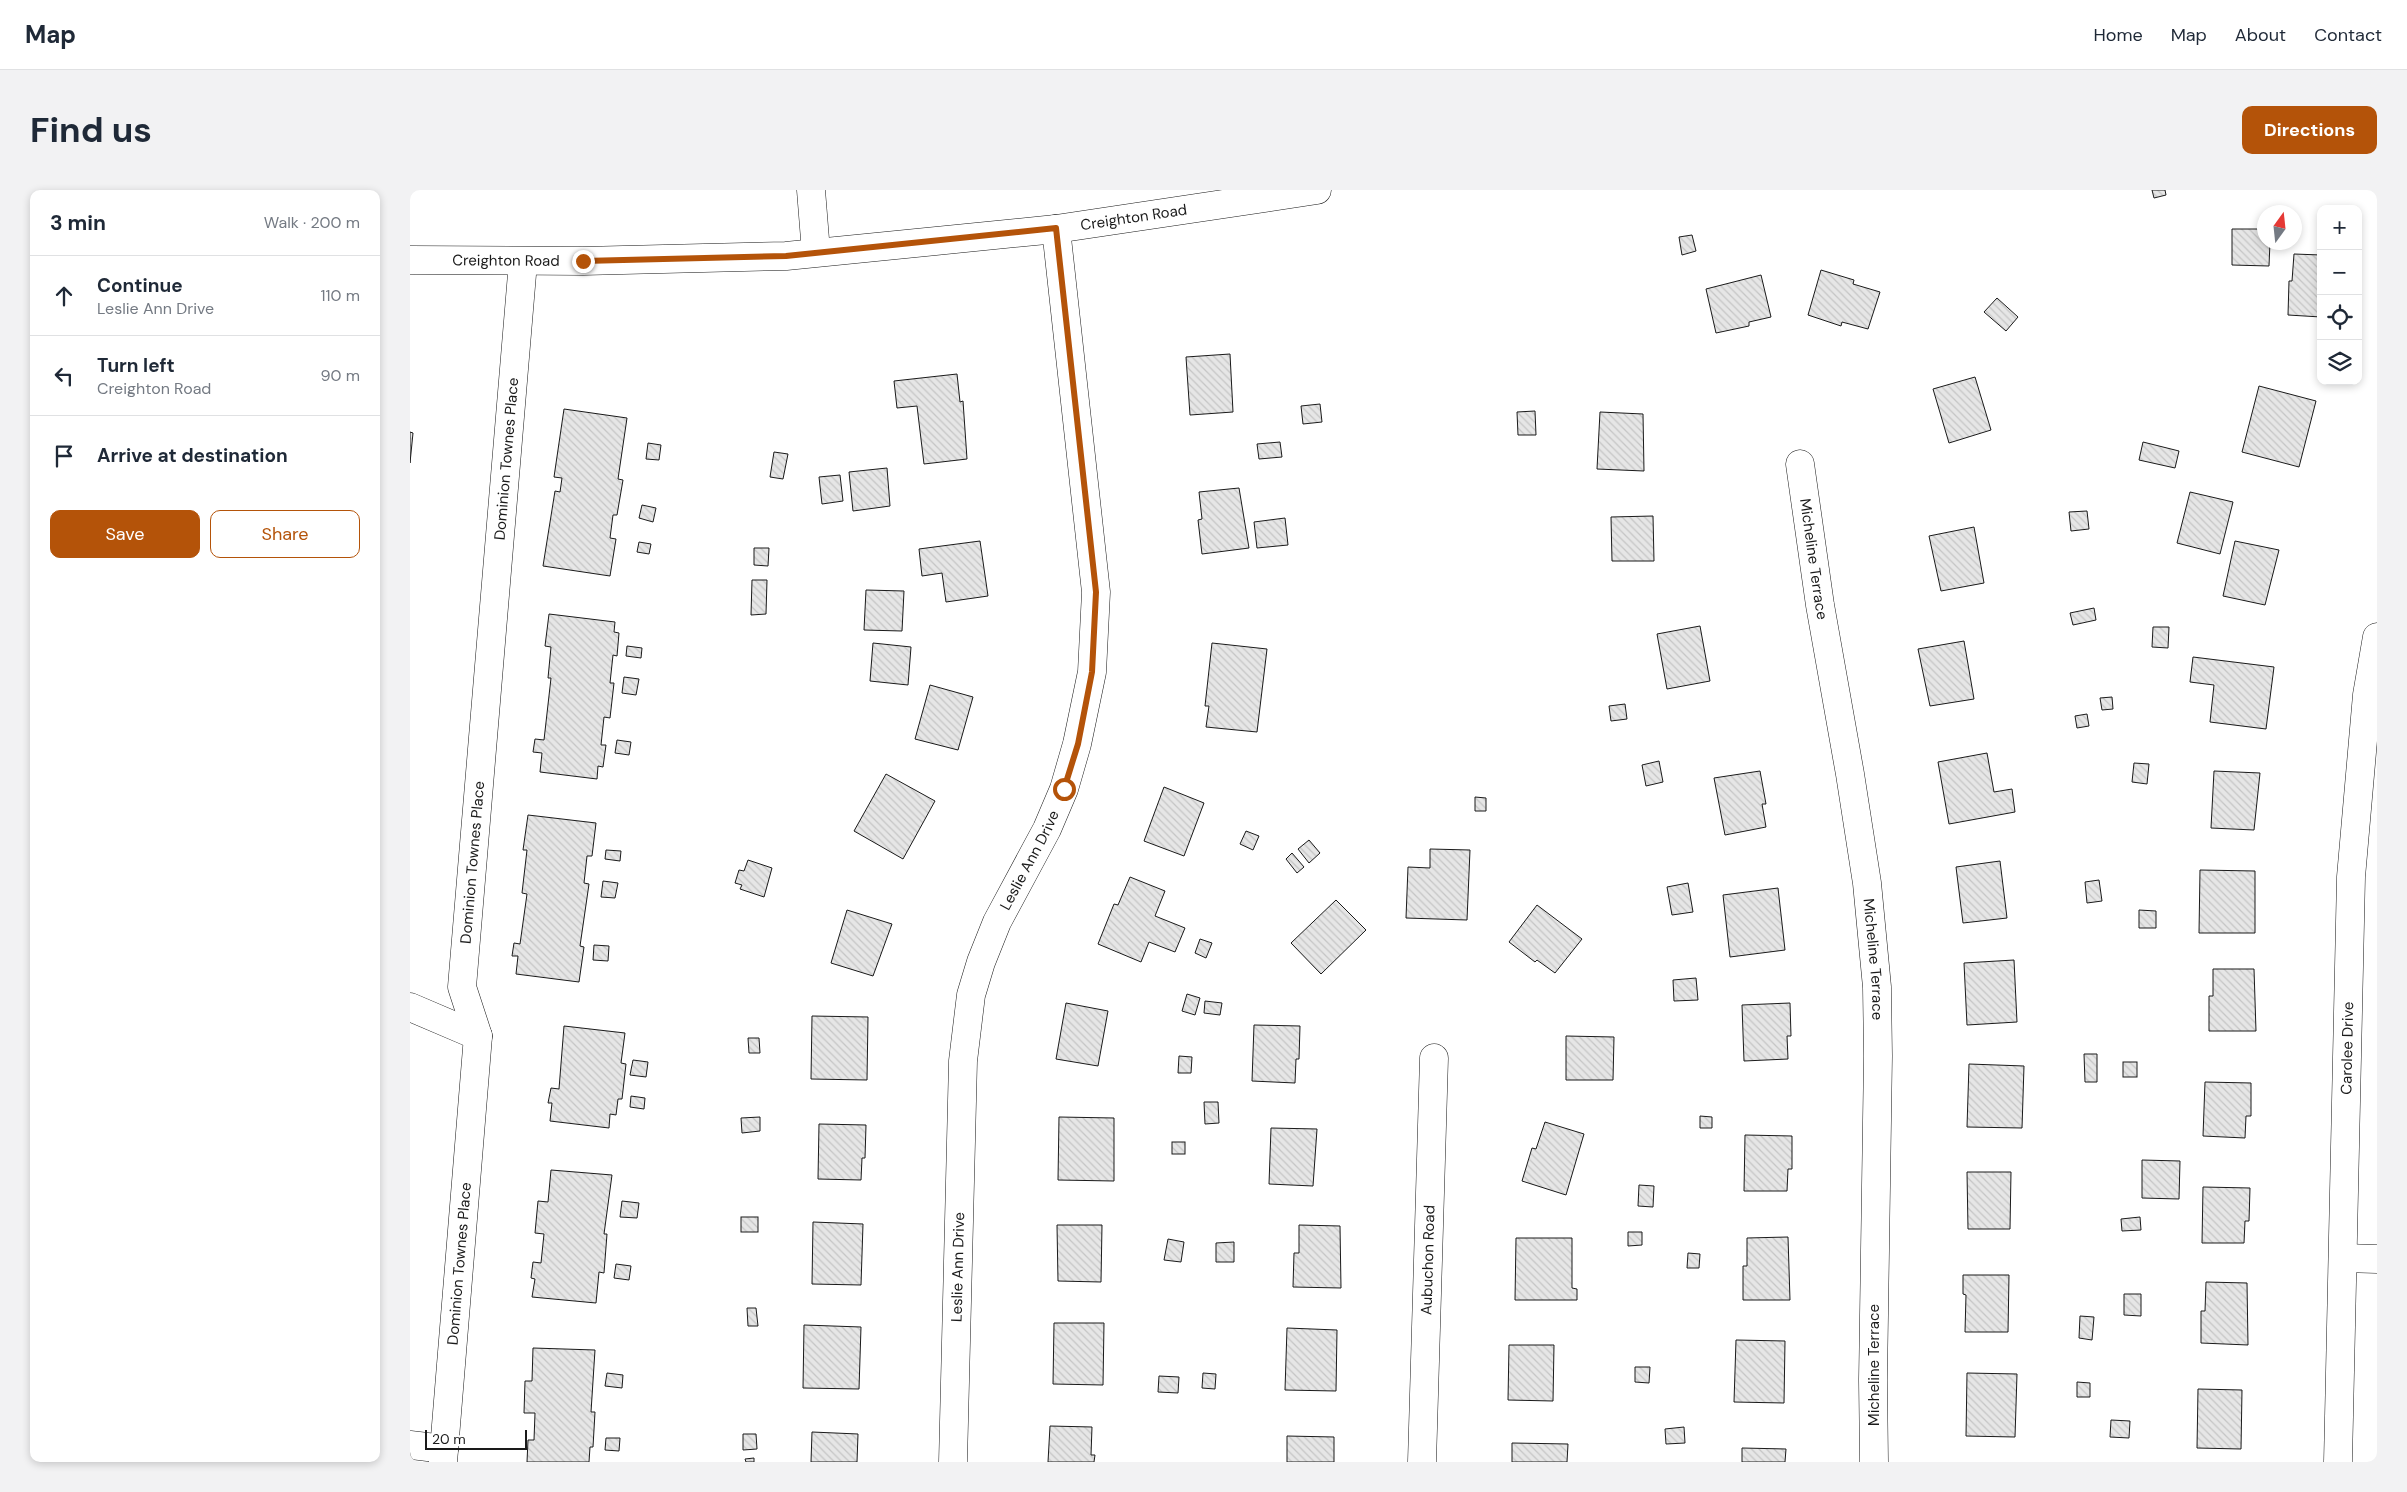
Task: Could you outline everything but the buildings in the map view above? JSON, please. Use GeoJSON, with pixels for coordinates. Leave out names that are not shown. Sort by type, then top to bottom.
{"type":"FeatureCollection","features":[{"type":"Feature","properties":{"kind":"street"},"geometry":{"type":"LineString","coordinates":[[811,190],[816,252]]}},
{"type":"Feature","properties":{"kind":"street","name":"Creighton Road"},"geometry":{"type":"LineString","coordinates":[[410,260],[523,262],[786,256],[1056,228],[1317,190]]}},
{"type":"Feature","properties":{"kind":"street","name":"Leslie Ann Drive"},"geometry":{"type":"LineString","coordinates":[[953,1462],[963,1060],[971,995],[981,962],[997,922],[1047,829],[1064,789],[1078,744],[1092,672],[1096,592],[1056,228]]}},
{"type":"Feature","properties":{"kind":"street","name":"Dominion Townes Place"},"geometry":{"type":"LineString","coordinates":[[444,1456],[478,1036],[462,987],[523,262]]}},
{"type":"Feature","properties":{"kind":"street","name":"Micheline Terrace"},"geometry":{"type":"LineString","coordinates":[[1800,464],[1820,605],[1863,856],[1876,987],[1878,1056],[1873,1380],[1874,1462]]}},
{"type":"Feature","properties":{"kind":"street","name":"Carolee Drive"},"geometry":{"type":"LineString","coordinates":[[2338,1462],[2351,877],[2367,812],[2367,695],[2377,637]]}},
{"type":"Feature","properties":{"kind":"street"},"geometry":{"type":"LineString","coordinates":[[410,1007],[478,1036]]}},
{"type":"Feature","properties":{"kind":"street","name":"Aubuchon Road"},"geometry":{"type":"LineString","coordinates":[[1422,1462],[1434,1058]]}},
{"type":"Feature","properties":{"kind":"street"},"geometry":{"type":"LineString","coordinates":[[2343,1258],[2377,1259]]}},
{"type":"Feature","properties":{"kind":"street"},"geometry":{"type":"LineString","coordinates":[[410,1445],[444,1456]]}},
{"type":"Feature","properties":{"kind":"route"},"geometry":{"type":"LineString","coordinates":[[583,261],[786,256],[1056,228],[1096,592],[1092,672],[1078,744],[1064,789]]}}]}
